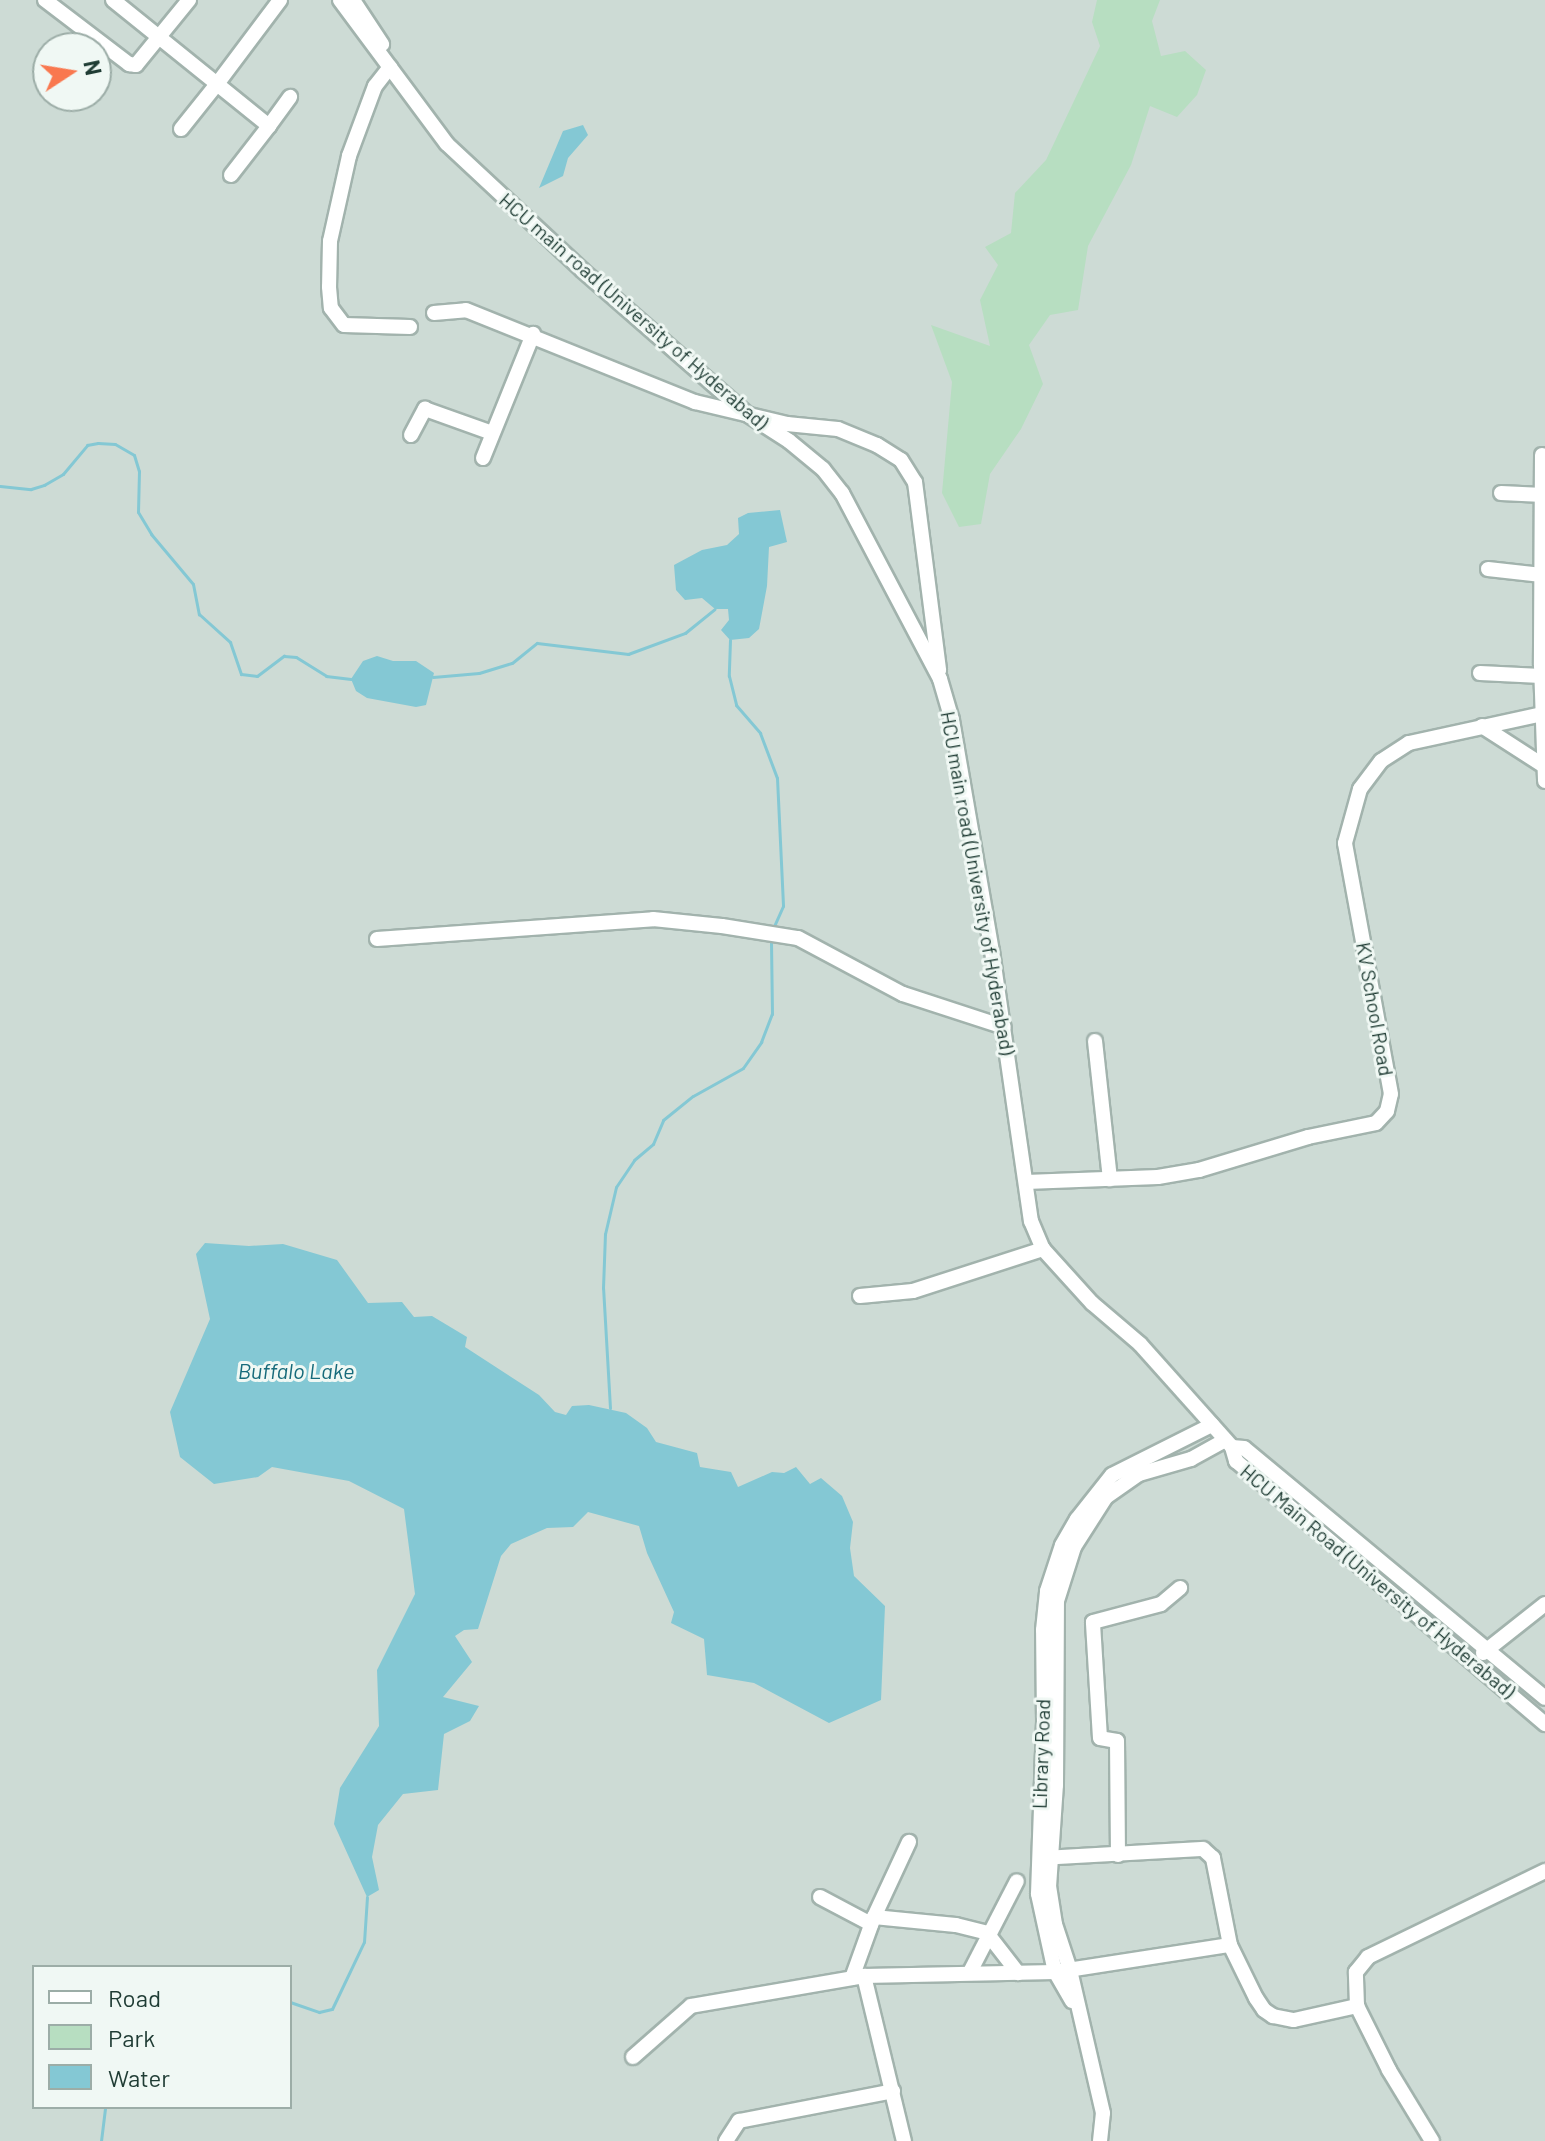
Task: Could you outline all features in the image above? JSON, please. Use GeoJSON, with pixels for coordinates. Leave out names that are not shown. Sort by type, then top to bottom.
{"type":"FeatureCollection","features":[{"type":"Feature","properties":{"kind":"street"},"geometry":{"type":"LineString","coordinates":[[45,0],[129,64],[141,62],[189,0]]}},
{"type":"Feature","properties":{"kind":"street"},"geometry":{"type":"LineString","coordinates":[[113,0],[269,126]]}},
{"type":"Feature","properties":{"kind":"street"},"geometry":{"type":"LineString","coordinates":[[181,129],[280,0]]}},
{"type":"Feature","properties":{"kind":"street","name":"HCU main road (University of Hyderabad)"},"geometry":{"type":"LineString","coordinates":[[340,0],[447,144],[747,414],[789,441],[823,469],[842,493],[940,679],[963,779],[1004,1027],[1031,1221],[1043,1249],[1092,1303],[1140,1344],[1228,1443]]}},
{"type":"Feature","properties":{"kind":"street"},"geometry":{"type":"LineString","coordinates":[[353,0],[384,47],[390,67],[375,86],[349,156],[330,241],[331,308],[344,325],[410,327]]}},
{"type":"Feature","properties":{"kind":"street"},"geometry":{"type":"LineString","coordinates":[[231,175],[290,97]]}},
{"type":"Feature","properties":{"kind":"street"},"geometry":{"type":"LineString","coordinates":[[434,313],[466,310],[533,334],[695,402],[787,424],[838,429],[877,445],[901,460],[915,482],[940,679]]}},
{"type":"Feature","properties":{"kind":"street"},"geometry":{"type":"LineString","coordinates":[[483,458],[533,334]]}},
{"type":"Feature","properties":{"kind":"street"},"geometry":{"type":"LineString","coordinates":[[411,435],[425,409],[492,433]]}},
{"type":"Feature","properties":{"kind":"street"},"geometry":{"type":"LineString","coordinates":[[1542,455],[1541,676],[1545,781]]}},
{"type":"Feature","properties":{"kind":"street"},"geometry":{"type":"LineString","coordinates":[[1501,493],[1543,495]]}},
{"type":"Feature","properties":{"kind":"street"},"geometry":{"type":"LineString","coordinates":[[1488,569],[1542,575]]}},
{"type":"Feature","properties":{"kind":"street"},"geometry":{"type":"LineString","coordinates":[[1480,673],[1541,676]]}},
{"type":"Feature","properties":{"kind":"street","name":"KV School Road"},"geometry":{"type":"LineString","coordinates":[[1026,1182],[1110,1179],[1199,1170],[1267,1147],[1376,1123],[1387,1111],[1391,1094],[1347,857],[1346,831],[1368,774],[1395,750],[1426,738],[1542,714]]}},
{"type":"Feature","properties":{"kind":"street"},"geometry":{"type":"LineString","coordinates":[[1482,726],[1544,766]]}},
{"type":"Feature","properties":{"kind":"street"},"geometry":{"type":"LineString","coordinates":[[377,939],[653,919],[722,926],[798,938],[903,994],[1004,1027]]}},
{"type":"Feature","properties":{"kind":"street"},"geometry":{"type":"LineString","coordinates":[[1095,1041],[1110,1179]]}},
{"type":"Feature","properties":{"kind":"street"},"geometry":{"type":"LineString","coordinates":[[860,1296],[913,1291],[1043,1249]]}},
{"type":"Feature","properties":{"kind":"street","name":"Library Road"},"geometry":{"type":"LineString","coordinates":[[1100,2141],[1103,2113],[1079,2012],[1062,1971],[1038,1894],[1044,1858],[1043,1630],[1047,1591],[1062,1545],[1095,1493],[1112,1475],[1212,1425]]}},
{"type":"Feature","properties":{"kind":"street"},"geometry":{"type":"LineString","coordinates":[[1228,1443],[1139,1474],[1118,1487],[1093,1514],[1074,1547],[1060,1587],[1054,1626],[1057,1740],[1044,1858],[1203,1849],[1213,1858],[1230,1945],[1264,2010],[1273,2016],[1294,2020],[1357,2006]]}},
{"type":"Feature","properties":{"kind":"street","name":"HCU Main Road (University of Hyderabad)"},"geometry":{"type":"LineString","coordinates":[[1228,1443],[1244,1448],[1545,1698]]}},
{"type":"Feature","properties":{"kind":"street","name":"HCU Main Road (University of Hyderabad)"},"geometry":{"type":"LineString","coordinates":[[1228,1443],[1239,1464],[1545,1724]]}},
{"type":"Feature","properties":{"kind":"street"},"geometry":{"type":"LineString","coordinates":[[1118,1855],[1117,1741],[1100,1738],[1093,1622],[1161,1604],[1180,1588]]}},
{"type":"Feature","properties":{"kind":"street"},"geometry":{"type":"LineString","coordinates":[[1473,1661],[1545,1604]]}},
{"type":"Feature","properties":{"kind":"street"},"geometry":{"type":"LineString","coordinates":[[904,2141],[893,2091],[858,1977],[873,1921],[909,1842]]}},
{"type":"Feature","properties":{"kind":"street"},"geometry":{"type":"LineString","coordinates":[[1432,2141],[1389,2070],[1357,2006],[1356,1972],[1368,1957],[1545,1871]]}},
{"type":"Feature","properties":{"kind":"street"},"geometry":{"type":"LineString","coordinates":[[970,1972],[987,1933],[1017,1881]]}},
{"type":"Feature","properties":{"kind":"street"},"geometry":{"type":"LineString","coordinates":[[820,1897],[873,1921],[956,1925],[987,1933],[1018,1973]]}},
{"type":"Feature","properties":{"kind":"street"},"geometry":{"type":"LineString","coordinates":[[633,2057],[691,2006],[858,1977],[1062,1971],[1230,1945]]}},
{"type":"Feature","properties":{"kind":"street"},"geometry":{"type":"LineString","coordinates":[[726,2141],[739,2121],[893,2091]]}},
{"type":"Feature","properties":{"kind":"shaded area"},"geometry":{"type":"Polygon","coordinates":[[[0,0],[1545,0],[1545,2141],[0,2141],[0,0]]]}},
{"type":"Feature","properties":{"kind":"green space"},"geometry":{"type":"Polygon","coordinates":[[[1097,0],[1160,0],[1152,21],[1161,56],[1185,51],[1206,70],[1197,95],[1177,117],[1150,106],[1131,165],[1088,246],[1078,310],[1050,315],[1029,345],[1043,384],[1021,429],[990,474],[981,524],[959,527],[942,493],[952,382],[931,325],[990,346],[980,300],[998,265],[985,247],[1011,233],[1015,193],[1046,160],[1100,46],[1092,22],[1097,0]]]}},
{"type":"Feature","properties":{"kind":"water"},"geometry":{"type":"Polygon","coordinates":[[[583,125],[588,135],[568,158],[563,176],[539,188],[563,131],[583,125]]]}},
{"type":"Feature","properties":{"kind":"water"},"geometry":{"type":"Polygon","coordinates":[[[780,510],[787,542],[769,547],[767,586],[759,629],[749,638],[730,640],[721,630],[729,620],[728,609],[715,609],[702,598],[685,600],[676,590],[674,565],[702,550],[727,545],[739,534],[738,518],[748,513],[780,510]]]}},
{"type":"Feature","properties":{"kind":"water"},"geometry":{"type":"Polygon","coordinates":[[[377,656],[393,661],[416,661],[434,673],[426,705],[416,707],[367,698],[356,691],[351,679],[363,661],[377,656]]]}},
{"type":"Feature","properties":{"kind":"water","name":"Buffalo Lake"},"geometry":{"type":"Polygon","coordinates":[[[205,1243],[249,1246],[283,1244],[337,1260],[368,1303],[402,1302],[414,1317],[432,1316],[467,1337],[465,1347],[539,1395],[555,1412],[566,1415],[572,1406],[589,1405],[626,1413],[647,1428],[656,1442],[697,1453],[700,1467],[731,1472],[738,1487],[772,1472],[784,1473],[796,1467],[810,1484],[821,1478],[842,1496],[853,1522],[850,1548],[854,1576],[885,1606],[881,1700],[829,1723],[754,1683],[707,1675],[704,1639],[671,1623],[674,1612],[647,1553],[639,1526],[588,1512],[573,1527],[547,1528],[511,1544],[501,1556],[478,1629],[464,1630],[455,1636],[472,1662],[443,1697],[479,1706],[470,1721],[444,1734],[438,1790],[403,1794],[378,1825],[372,1857],[379,1890],[367,1897],[334,1824],[340,1788],[379,1726],[377,1670],[415,1594],[404,1509],[349,1481],[272,1467],[258,1477],[214,1484],[180,1457],[170,1412],[210,1319],[196,1254],[205,1243]]]}},
{"type":"Feature","properties":{"kind":"waterway"},"geometry":{"type":"LineString","coordinates":[[0,486],[31,489],[44,485],[63,474],[87,445],[115,444],[134,455],[139,471],[138,512],[151,534],[193,584],[199,614],[230,642],[241,674],[257,676],[284,656],[296,657],[326,676],[351,679]]}},
{"type":"Feature","properties":{"kind":"waterway"},"geometry":{"type":"LineString","coordinates":[[433,677],[479,673],[512,663],[537,643],[628,654],[685,633],[715,609]]}},
{"type":"Feature","properties":{"kind":"waterway"},"geometry":{"type":"LineString","coordinates":[[730,640],[729,676],[736,705],[760,733],[777,778],[783,906],[773,928]]}},
{"type":"Feature","properties":{"kind":"waterway"},"geometry":{"type":"LineString","coordinates":[[610,1408],[603,1288],[605,1234],[616,1187],[634,1160],[653,1144],[663,1120],[693,1096],[743,1068],[761,1042],[772,1014],[771,939]]}},
{"type":"Feature","properties":{"kind":"waterway"},"geometry":{"type":"LineString","coordinates":[[292,2003],[319,2012],[332,2009],[364,1942],[367,1897]]}},
{"type":"Feature","properties":{"kind":"waterway"},"geometry":{"type":"LineString","coordinates":[[101,2141],[105,2109]]}}]}
